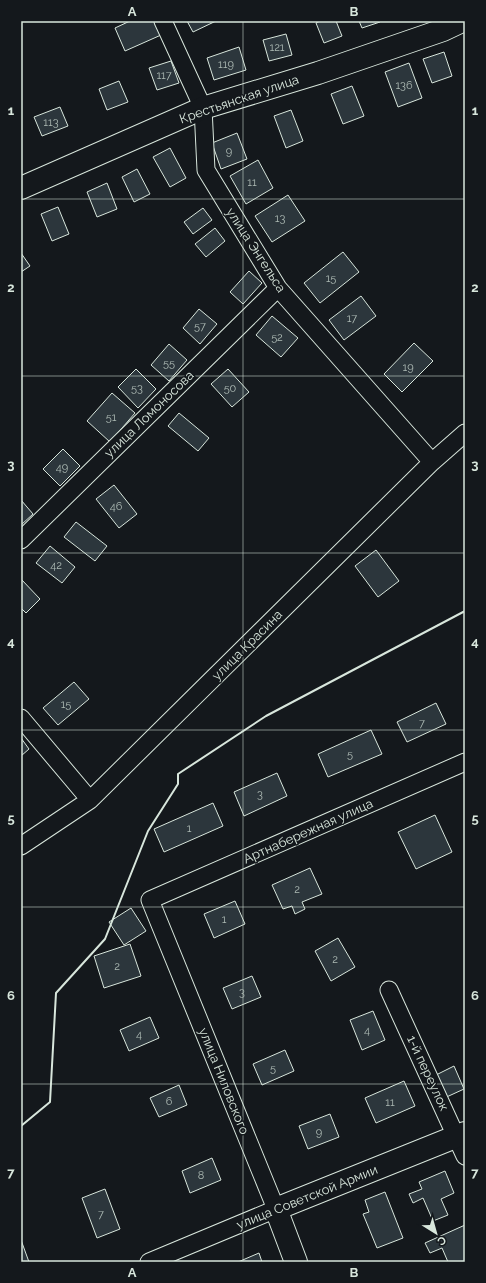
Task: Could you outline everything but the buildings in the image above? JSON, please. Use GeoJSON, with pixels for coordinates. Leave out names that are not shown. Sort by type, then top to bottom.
{"type":"FeatureCollection","features":[{"type":"Feature","properties":{"kind":"street","name":"улица Энгельса"},"geometry":{"type":"LineString","coordinates":[[163,21],[203,108],[206,170],[278,288],[432,462]]}},
{"type":"Feature","properties":{"kind":"street","name":"Крестьянская улица"},"geometry":{"type":"LineString","coordinates":[[21,188],[203,108],[318,73],[443,30],[462,21]]}},
{"type":"Feature","properties":{"kind":"street","name":"улица Ломоносова"},"geometry":{"type":"LineString","coordinates":[[21,540],[278,288]]}},
{"type":"Feature","properties":{"kind":"street","name":"улица Красина"},"geometry":{"type":"LineString","coordinates":[[21,846],[90,800],[432,462],[465,434]]}},
{"type":"Feature","properties":{"kind":"street"},"geometry":{"type":"LineString","coordinates":[[21,718],[90,800]]}},
{"type":"Feature","properties":{"kind":"street","name":"Артнабережная улица"},"geometry":{"type":"LineString","coordinates":[[150,900],[465,762]]}},
{"type":"Feature","properties":{"kind":"street","name":"улица Ниловского"},"geometry":{"type":"LineString","coordinates":[[150,900],[276,1209],[296,1262]]}},
{"type":"Feature","properties":{"kind":"street","name":"1-й переулок"},"geometry":{"type":"LineString","coordinates":[[389,990],[461,1134],[465,1156]]}},
{"type":"Feature","properties":{"kind":"street","name":"улица Советской Армии"},"geometry":{"type":"LineString","coordinates":[[149,1262],[461,1134]]}},
{"type":"Feature","properties":{"kind":"wall"},"geometry":{"type":"LineString","coordinates":[[21,1126],[50,1102],[56,993],[105,939],[148,831],[178,784],[178,774],[266,716],[465,611]]}}]}
